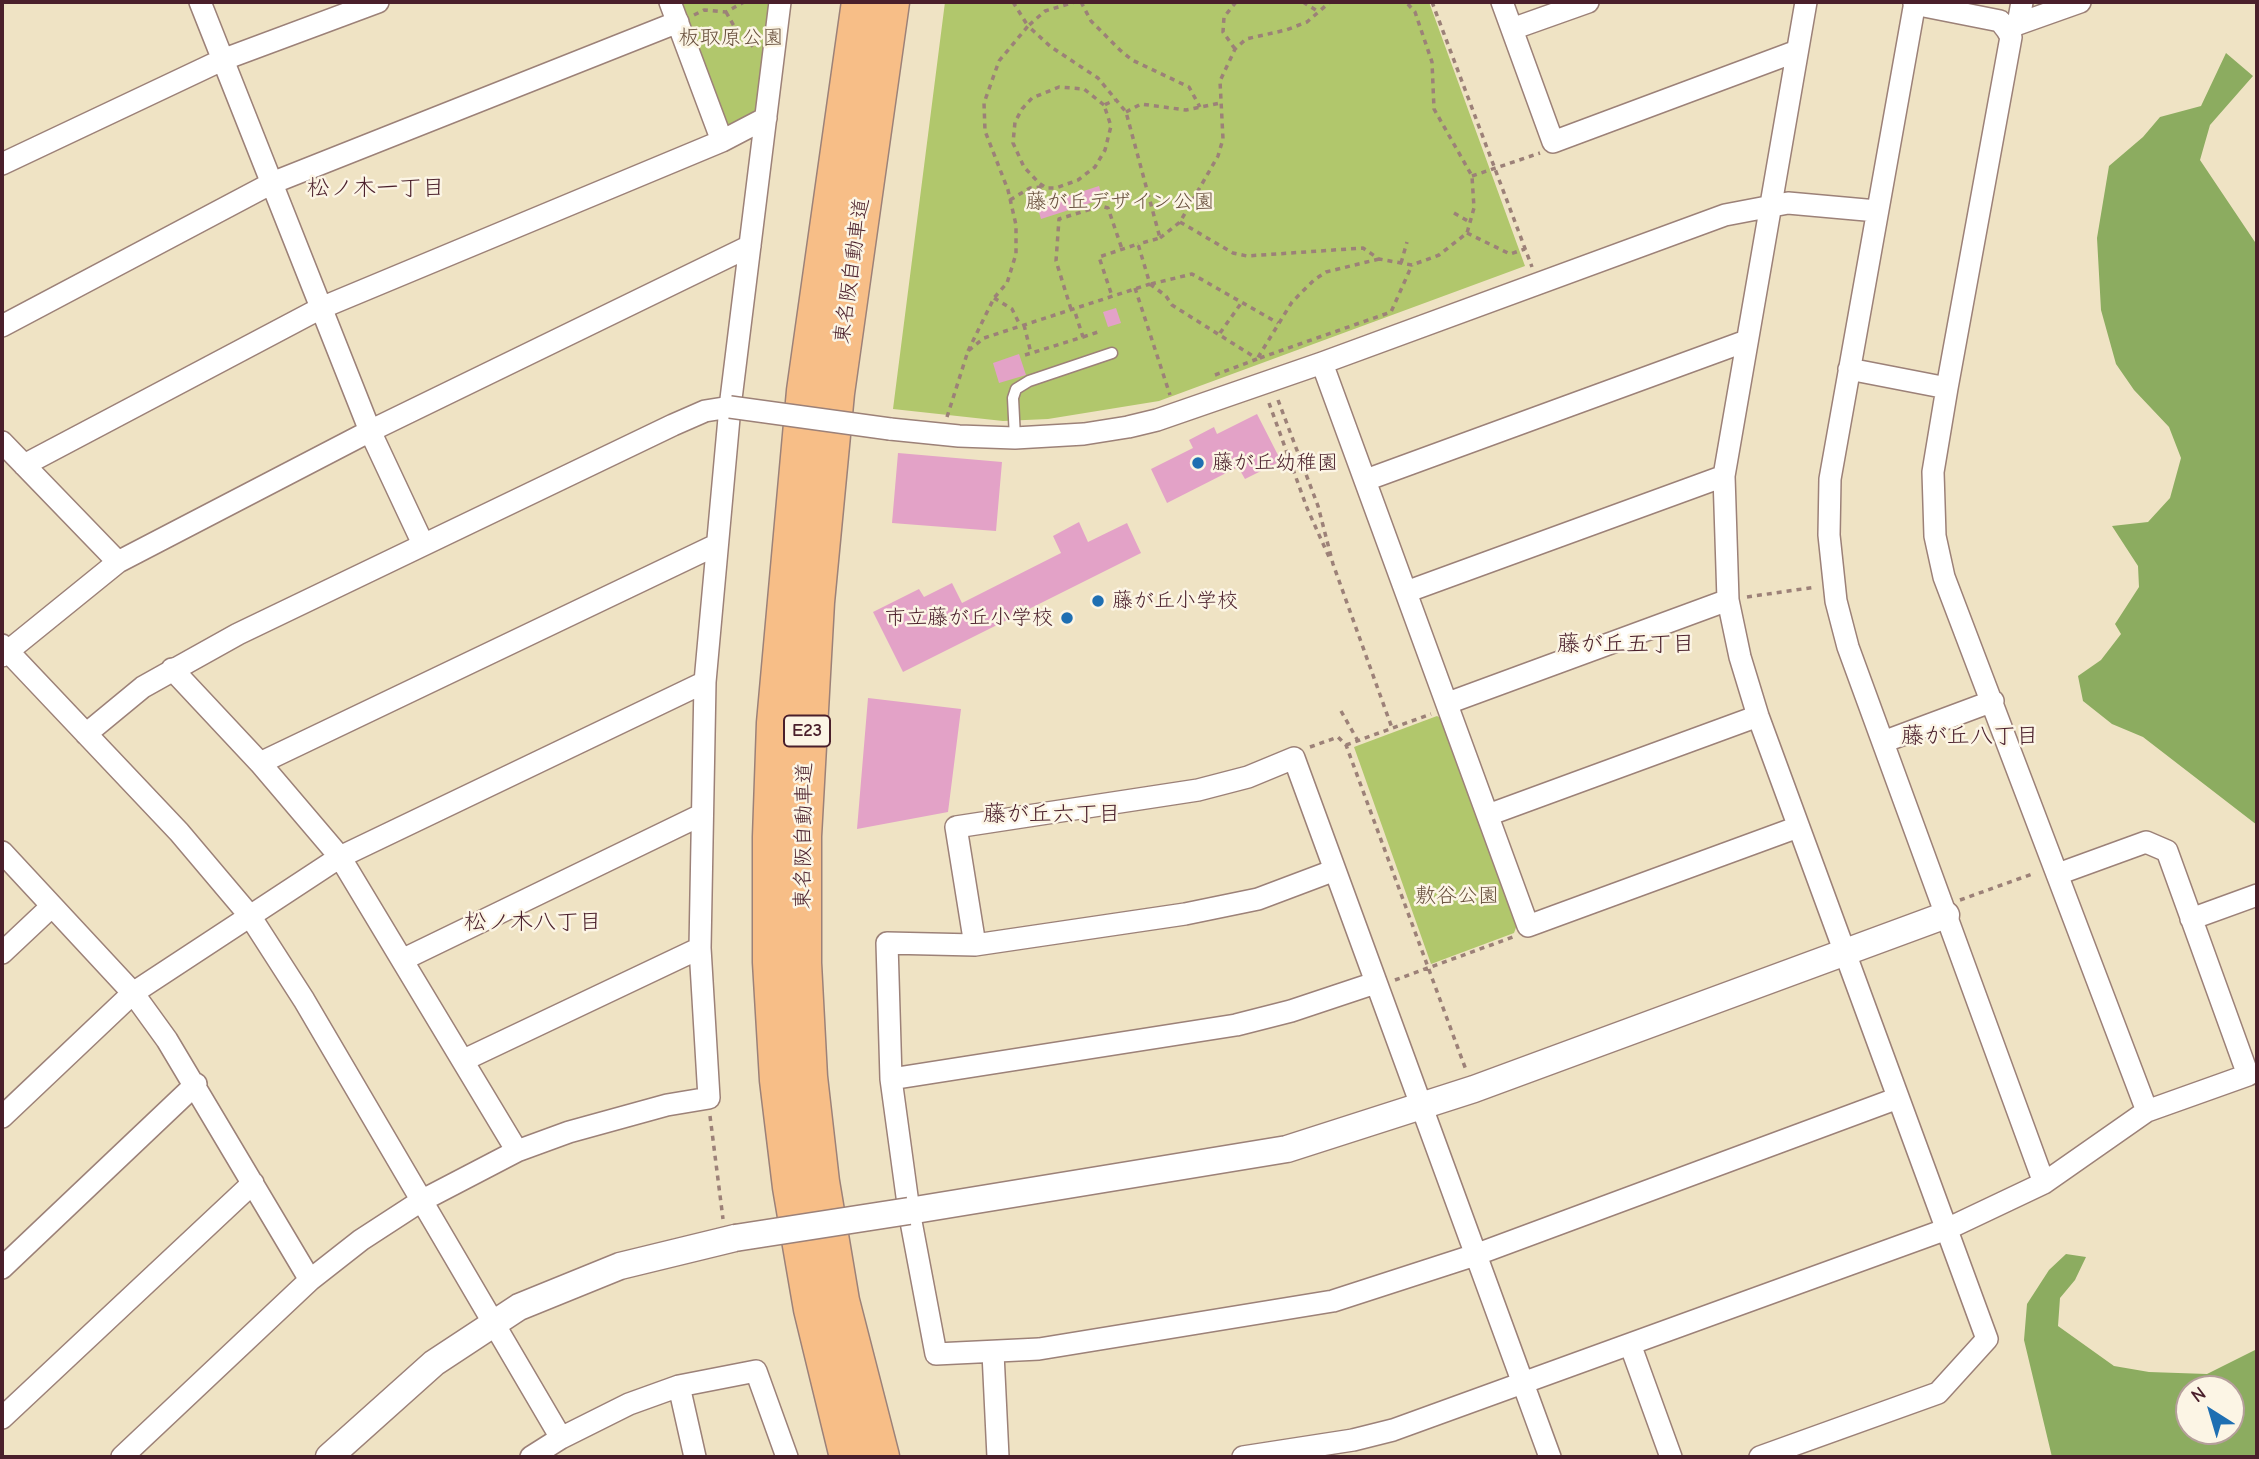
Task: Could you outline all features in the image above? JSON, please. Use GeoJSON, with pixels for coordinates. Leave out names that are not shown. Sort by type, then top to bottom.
{"type":"FeatureCollection","features":[{"type":"Feature","properties":{"kind":"highway","name":"東名阪自動車道"},"geometry":{"type":"LineString","coordinates":[[849,1457],[813,1309],[792,1187],[779,1080],[773,975],[772,837],[776,723],[806,391],[861,2]]}},
{"type":"Feature","properties":{"kind":"highway","name":"東名阪自動車道"},"geometry":{"type":"LineString","coordinates":[[880,1457],[840,1301],[820,1182],[808,1077],[802,963],[802,836],[814,616],[835,393],[890,2]]}},
{"type":"Feature","properties":{"kind":"street"},"geometry":{"type":"LineString","coordinates":[[200,2],[370,431],[423,544]]}},
{"type":"Feature","properties":{"kind":"street"},"geometry":{"type":"LineString","coordinates":[[2,164],[222,60],[378,2]]}},
{"type":"Feature","properties":{"kind":"street"},"geometry":{"type":"LineString","coordinates":[[122,1457],[310,1280],[361,1240],[421,1200],[517,1151],[610,1119],[709,1098],[700,948],[705,682],[730,407],[780,2]]}},
{"type":"Feature","properties":{"kind":"street"},"geometry":{"type":"LineString","coordinates":[[1502,2],[1553,142],[1797,51]]}},
{"type":"Feature","properties":{"kind":"street"},"geometry":{"type":"LineString","coordinates":[[1513,29],[1588,2]]}},
{"type":"Feature","properties":{"kind":"street"},"geometry":{"type":"LineString","coordinates":[[1760,1457],[1938,1393],[1987,1339],[1759,716],[1743,667],[1728,600],[1724,476],[1805,2]]}},
{"type":"Feature","properties":{"kind":"street"},"geometry":{"type":"LineString","coordinates":[[2022,2],[2012,27],[1933,472],[1936,536],[1944,577],[2147,1111]]}},
{"type":"Feature","properties":{"kind":"street"},"geometry":{"type":"LineString","coordinates":[[2044,1182],[1950,908],[1848,648],[1836,601],[1829,535],[1830,479],[1914,3],[2000,21],[2012,27],[2080,2]]}},
{"type":"Feature","properties":{"kind":"street"},"geometry":{"type":"LineString","coordinates":[[2,326],[272,183],[674,12],[722,141]]}},
{"type":"Feature","properties":{"kind":"street"},"geometry":{"type":"LineString","coordinates":[[24,466],[321,308],[722,141],[766,118]]}},
{"type":"Feature","properties":{"kind":"street"},"geometry":{"type":"LineString","coordinates":[[86,734],[123,701],[172,669],[423,544],[705,411],[730,407],[959,436],[1016,438],[1084,434],[1157,420],[1322,363],[1706,221],[1769,206],[1805,203],[1877,211]]}},
{"type":"Feature","properties":{"kind":"street"},"geometry":{"type":"LineString","coordinates":[[561,1438],[304,1000],[250,916],[179,832],[4,651],[118,562],[370,431],[750,246]]}},
{"type":"Feature","properties":{"kind":"street"},"geometry":{"type":"LineString","coordinates":[[1366,480],[1746,341]]}},
{"type":"Feature","properties":{"kind":"street"},"geometry":{"type":"LineString","coordinates":[[1322,363],[1528,926],[1798,827]]}},
{"type":"Feature","properties":{"kind":"street"},"geometry":{"type":"LineString","coordinates":[[1849,369],[1947,388]]}},
{"type":"Feature","properties":{"kind":"street"},"geometry":{"type":"LineString","coordinates":[[2,442],[118,562]]}},
{"type":"Feature","properties":{"kind":"street"},"geometry":{"type":"LineString","coordinates":[[1406,592],[1724,476]]}},
{"type":"Feature","properties":{"kind":"street"},"geometry":{"type":"LineString","coordinates":[[260,763],[716,545]]}},
{"type":"Feature","properties":{"kind":"street"},"geometry":{"type":"LineString","coordinates":[[1448,705],[1728,600]]}},
{"type":"Feature","properties":{"kind":"street"},"geometry":{"type":"LineString","coordinates":[[172,669],[260,763],[340,857],[404,959],[517,1151]]}},
{"type":"Feature","properties":{"kind":"street"},"geometry":{"type":"LineString","coordinates":[[2,1117],[134,993],[340,857],[705,682]]}},
{"type":"Feature","properties":{"kind":"street"},"geometry":{"type":"LineString","coordinates":[[1883,742],[1993,701]]}},
{"type":"Feature","properties":{"kind":"street"},"geometry":{"type":"LineString","coordinates":[[1488,815],[1759,716]]}},
{"type":"Feature","properties":{"kind":"street"},"geometry":{"type":"LineString","coordinates":[[975,945],[956,827],[1198,790],[1248,777],[1294,758],[1550,1457]]}},
{"type":"Feature","properties":{"kind":"street"},"geometry":{"type":"LineString","coordinates":[[404,959],[701,815]]}},
{"type":"Feature","properties":{"kind":"street"},"geometry":{"type":"LineString","coordinates":[[1243,1457],[1353,1440],[1393,1430],[1947,1229],[2044,1182],[2147,1111],[2253,1073],[2167,851],[2146,842],[2057,870]]}},
{"type":"Feature","properties":{"kind":"street"},"geometry":{"type":"LineString","coordinates":[[2,852],[134,993],[196,1084],[310,1280]]}},
{"type":"Feature","properties":{"kind":"street"},"geometry":{"type":"LineString","coordinates":[[1335,870],[1258,899],[1197,912],[975,945],[887,943],[891,1079],[909,1211],[936,1354],[1039,1349],[1296,1309],[1370,1291],[1475,1255],[1898,1098]]}},
{"type":"Feature","properties":{"kind":"street"},"geometry":{"type":"LineString","coordinates":[[2192,919],[2257,895]]}},
{"type":"Feature","properties":{"kind":"street"},"geometry":{"type":"LineString","coordinates":[[2,953],[52,906]]}},
{"type":"Feature","properties":{"kind":"street"},"geometry":{"type":"LineString","coordinates":[[329,1457],[398,1392],[492,1322],[561,1287],[620,1266],[729,1230],[909,1211],[1287,1149],[1422,1107],[1846,953],[1950,908]]}},
{"type":"Feature","properties":{"kind":"street"},"geometry":{"type":"LineString","coordinates":[[464,1060],[700,948]]}},
{"type":"Feature","properties":{"kind":"street"},"geometry":{"type":"LineString","coordinates":[[891,1079],[1236,1025],[1291,1012],[1376,985]]}},
{"type":"Feature","properties":{"kind":"street"},"geometry":{"type":"LineString","coordinates":[[2,1268],[196,1084]]}},
{"type":"Feature","properties":{"kind":"street"},"geometry":{"type":"LineString","coordinates":[[2,1418],[253,1183]]}},
{"type":"Feature","properties":{"kind":"street"},"geometry":{"type":"LineString","coordinates":[[1630,1344],[1671,1457]]}},
{"type":"Feature","properties":{"kind":"street"},"geometry":{"type":"LineString","coordinates":[[993,1353],[998,1457]]}},
{"type":"Feature","properties":{"kind":"street"},"geometry":{"type":"LineString","coordinates":[[531,1457],[561,1438],[629,1404],[679,1386],[756,1371],[787,1457]]}},
{"type":"Feature","properties":{"kind":"street"},"geometry":{"type":"LineString","coordinates":[[679,1386],[695,1457]]}},
{"type":"Feature","properties":{"kind":"street"},"geometry":{"type":"LineString","coordinates":[[1320,1457],[1353,1440]]}},
{"type":"Feature","properties":{"kind":"lane"},"geometry":{"type":"LineString","coordinates":[[1016,438],[1013,398],[1016,389],[1029,381],[1112,353]]}},
{"type":"Feature","properties":{"kind":"path"},"geometry":{"type":"LineString","coordinates":[[674,12],[726,12],[744,2]]}},
{"type":"Feature","properties":{"kind":"path"},"geometry":{"type":"LineString","coordinates":[[1013,2],[1028,26],[1051,47],[1098,78],[1126,112],[1160,238]]}},
{"type":"Feature","properties":{"kind":"path"},"geometry":{"type":"LineString","coordinates":[[947,419],[968,351],[994,298],[1007,283],[1016,254],[1016,225],[1010,200],[985,131],[984,103],[999,61],[1028,26],[1045,11],[1074,2]]}},
{"type":"Feature","properties":{"kind":"path"},"geometry":{"type":"LineString","coordinates":[[1081,2],[1091,20],[1120,50],[1132,60],[1189,87],[1200,107]]}},
{"type":"Feature","properties":{"kind":"path"},"geometry":{"type":"LineString","coordinates":[[1235,48],[1223,32],[1224,17],[1236,2]]}},
{"type":"Feature","properties":{"kind":"path"},"geometry":{"type":"LineString","coordinates":[[1303,2],[1319,13]]}},
{"type":"Feature","properties":{"kind":"path"},"geometry":{"type":"LineString","coordinates":[[1112,296],[1099,257],[1160,238],[1180,222],[1217,156],[1223,139],[1220,81],[1235,48],[1246,39],[1286,30],[1319,13],[1330,2]]}},
{"type":"Feature","properties":{"kind":"path"},"geometry":{"type":"LineString","coordinates":[[1257,359],[1301,291],[1326,272],[1379,259],[1412,265],[1439,255],[1467,233],[1468,221],[1474,208],[1472,176],[1434,109],[1432,62],[1415,12],[1406,2]]}},
{"type":"Feature","properties":{"kind":"path"},"geometry":{"type":"LineString","coordinates":[[1432,2],[1532,269]]}},
{"type":"Feature","properties":{"kind":"path"},"geometry":{"type":"LineString","coordinates":[[726,12],[738,33],[753,44],[756,54]]}},
{"type":"Feature","properties":{"kind":"path"},"geometry":{"type":"LineString","coordinates":[[1010,200],[1030,188],[1046,188],[1068,184],[1095,167],[1110,134],[1110,116],[1104,105],[1084,89],[1059,87],[1032,98],[1022,109],[1013,132],[1016,154],[1031,175],[1046,188]]}},
{"type":"Feature","properties":{"kind":"path"},"geometry":{"type":"LineString","coordinates":[[1104,105],[1115,100]]}},
{"type":"Feature","properties":{"kind":"path"},"geometry":{"type":"LineString","coordinates":[[1126,112],[1141,104],[1186,110],[1220,103]]}},
{"type":"Feature","properties":{"kind":"path"},"geometry":{"type":"LineString","coordinates":[[1472,176],[1540,152],[1553,142]]}},
{"type":"Feature","properties":{"kind":"path"},"geometry":{"type":"LineString","coordinates":[[1083,337],[1056,261],[1059,219],[1101,206],[1108,208],[1122,249]]}},
{"type":"Feature","properties":{"kind":"path"},"geometry":{"type":"LineString","coordinates":[[1454,213],[1468,221]]}},
{"type":"Feature","properties":{"kind":"path"},"geometry":{"type":"LineString","coordinates":[[1180,222],[1233,253],[1247,256],[1363,248],[1379,259]]}},
{"type":"Feature","properties":{"kind":"path"},"geometry":{"type":"LineString","coordinates":[[1467,233],[1510,254],[1525,249]]}},
{"type":"Feature","properties":{"kind":"path"},"geometry":{"type":"LineString","coordinates":[[1401,262],[1407,242]]}},
{"type":"Feature","properties":{"kind":"path"},"geometry":{"type":"LineString","coordinates":[[1138,244],[1150,284],[1166,296],[1172,306],[1220,333],[1257,359]]}},
{"type":"Feature","properties":{"kind":"path"},"geometry":{"type":"LineString","coordinates":[[1215,375],[1391,312],[1412,265]]}},
{"type":"Feature","properties":{"kind":"path"},"geometry":{"type":"LineString","coordinates":[[968,351],[984,338],[1135,288],[1192,274],[1278,323]]}},
{"type":"Feature","properties":{"kind":"path"},"geometry":{"type":"LineString","coordinates":[[1135,288],[1171,401]]}},
{"type":"Feature","properties":{"kind":"path"},"geometry":{"type":"LineString","coordinates":[[994,298],[1012,310],[1022,325],[1031,353]]}},
{"type":"Feature","properties":{"kind":"path"},"geometry":{"type":"LineString","coordinates":[[1220,333],[1242,302]]}},
{"type":"Feature","properties":{"kind":"path"},"geometry":{"type":"LineString","coordinates":[[1025,355],[1098,332]]}},
{"type":"Feature","properties":{"kind":"path"},"geometry":{"type":"LineString","coordinates":[[1275,391],[1318,506],[1333,564]]}},
{"type":"Feature","properties":{"kind":"path"},"geometry":{"type":"LineString","coordinates":[[1269,403],[1307,508],[1333,564],[1392,728]]}},
{"type":"Feature","properties":{"kind":"path"},"geometry":{"type":"LineString","coordinates":[[1728,600],[1820,586]]}},
{"type":"Feature","properties":{"kind":"path"},"geometry":{"type":"LineString","coordinates":[[1346,746],[1448,705]]}},
{"type":"Feature","properties":{"kind":"path"},"geometry":{"type":"LineString","coordinates":[[1341,711],[1358,740]]}},
{"type":"Feature","properties":{"kind":"path"},"geometry":{"type":"LineString","coordinates":[[1294,758],[1306,748],[1338,737],[1346,746],[1467,1072]]}},
{"type":"Feature","properties":{"kind":"path"},"geometry":{"type":"LineString","coordinates":[[1950,908],[2057,870]]}},
{"type":"Feature","properties":{"kind":"path"},"geometry":{"type":"LineString","coordinates":[[1376,985],[1516,936],[1528,926]]}},
{"type":"Feature","properties":{"kind":"path"},"geometry":{"type":"LineString","coordinates":[[709,1098],[729,1230]]}},
{"type":"Feature","properties":{"kind":"green space","name":"板取原公園"},"geometry":{"type":"Polygon","coordinates":[[[679,2],[772,2],[759,111],[732,125],[725,124],[679,2]]]}},
{"type":"Feature","properties":{"kind":"green space","name":"藤が丘デザイン公園"},"geometry":{"type":"Polygon","coordinates":[[[945,2],[1429,2],[1525,266],[1159,401],[1048,419],[1003,421],[893,409],[945,2]]]}},
{"type":"Feature","properties":{"kind":"green space"},"geometry":{"type":"Polygon","coordinates":[[[2226,53],[2253,76],[2210,125],[2200,160],[2257,245],[2257,825],[2143,737],[2112,724],[2083,701],[2078,676],[2101,660],[2121,634],[2115,624],[2139,587],[2138,566],[2112,526],[2148,522],[2170,498],[2181,458],[2169,427],[2134,390],[2116,364],[2101,310],[2097,238],[2109,166],[2143,137],[2160,117],[2201,106],[2226,53]]]}},
{"type":"Feature","properties":{"kind":"green space","name":"敷谷公園"},"geometry":{"type":"Polygon","coordinates":[[[1437,716],[1442,719],[1518,922],[1514,933],[1431,964],[1354,747],[1437,716]]]}},
{"type":"Feature","properties":{"kind":"green space"},"geometry":{"type":"Polygon","coordinates":[[[2066,1254],[2086,1257],[2075,1280],[2060,1298],[2058,1326],[2114,1366],[2149,1372],[2207,1374],[2257,1349],[2257,1457],[2052,1457],[2024,1340],[2027,1304],[2049,1270],[2066,1254]]]}},
{"type":"Feature","properties":{"kind":"building"},"geometry":{"type":"Polygon","coordinates":[[[1099,186],[1103,199],[1041,219],[1037,206],[1099,186]]]}},
{"type":"Feature","properties":{"kind":"building"},"geometry":{"type":"Polygon","coordinates":[[[1116,308],[1121,323],[1108,327],[1103,312],[1116,308]]]}},
{"type":"Feature","properties":{"kind":"building"},"geometry":{"type":"Polygon","coordinates":[[[1019,354],[1026,375],[999,383],[993,363],[1019,354]]]}},
{"type":"Feature","properties":{"kind":"building"},"geometry":{"type":"Polygon","coordinates":[[[1257,414],[1281,461],[1245,479],[1238,467],[1167,503],[1151,469],[1193,448],[1189,440],[1214,427],[1217,434],[1257,414]]]}},
{"type":"Feature","properties":{"kind":"building"},"geometry":{"type":"Polygon","coordinates":[[[898,453],[1002,462],[996,531],[892,523],[898,453]]]}},
{"type":"Feature","properties":{"kind":"building"},"geometry":{"type":"Polygon","coordinates":[[[1079,522],[1088,542],[1127,523],[1141,553],[903,672],[873,612],[919,589],[924,597],[952,583],[962,603],[1061,553],[1053,536],[1079,522]]]}},
{"type":"Feature","properties":{"kind":"building"},"geometry":{"type":"Polygon","coordinates":[[[868,698],[961,709],[948,812],[857,829],[868,698]]]}},
{"type":"Feature","properties":{"kind":"place","name":"藤が丘幼稚園"},"geometry":{"type":"Point","coordinates":[1198,463]}},
{"type":"Feature","properties":{"kind":"place","name":"藤が丘小学校"},"geometry":{"type":"Point","coordinates":[1098,601]}},
{"type":"Feature","properties":{"kind":"place","name":"市立藤が丘小学校"},"geometry":{"type":"Point","coordinates":[1067,618]}},
{"type":"Feature","properties":{"kind":"district","name":"松ノ木一丁目"},"geometry":{"type":"Point","coordinates":[376,188]}},
{"type":"Feature","properties":{"kind":"district","name":"藤が丘五丁目"},"geometry":{"type":"Point","coordinates":[1626,644]}},
{"type":"Feature","properties":{"kind":"district","name":"藤が丘八丁目"},"geometry":{"type":"Point","coordinates":[1970,736]}},
{"type":"Feature","properties":{"kind":"district","name":"藤が丘六丁目"},"geometry":{"type":"Point","coordinates":[1052,814]}},
{"type":"Feature","properties":{"kind":"district","name":"松ノ木八丁目"},"geometry":{"type":"Point","coordinates":[533,922]}}]}
